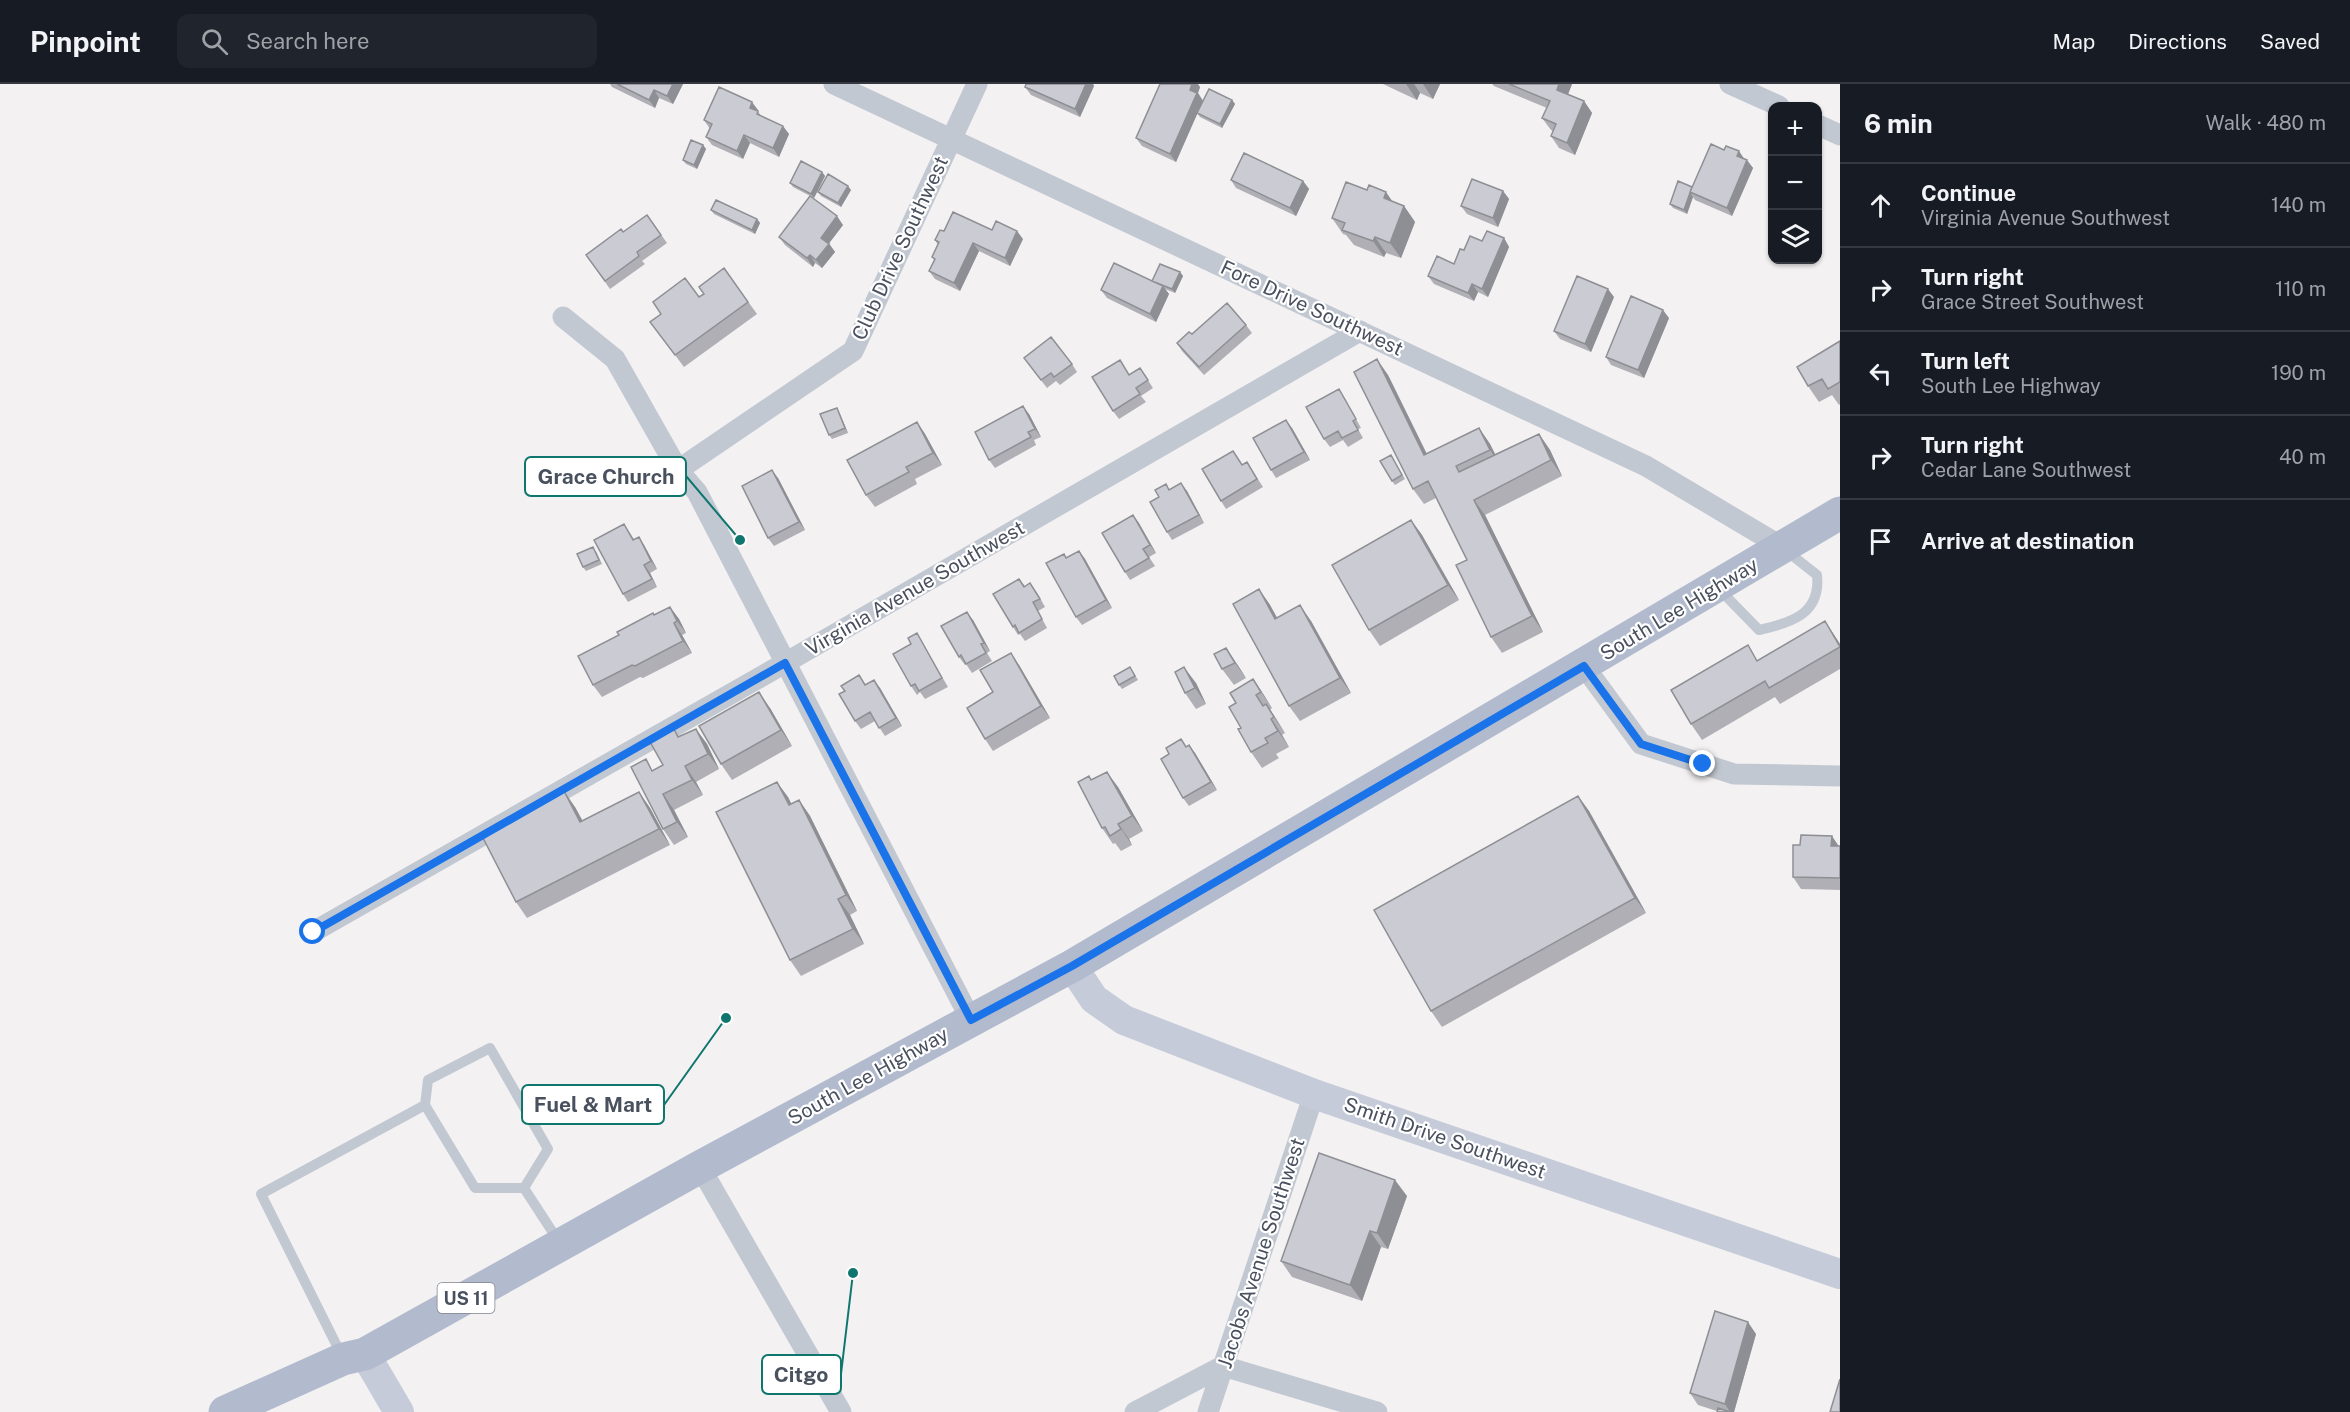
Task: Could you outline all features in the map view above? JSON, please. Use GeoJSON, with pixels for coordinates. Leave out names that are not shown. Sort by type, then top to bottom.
{"type":"FeatureCollection","features":[{"type":"Feature","properties":{"kind":"main road","name":"South Lee Highway"},"geometry":{"type":"LineString","coordinates":[[225,1412],[354,1357],[1072,966],[1840,513]]}},
{"type":"Feature","properties":{"kind":"street","name":"Fore Drive Southwest"},"geometry":{"type":"LineString","coordinates":[[834,84],[1646,466],[1782,547]]}},
{"type":"Feature","properties":{"kind":"street","name":"Club Drive Southwest"},"geometry":{"type":"LineString","coordinates":[[678,470],[853,351],[977,84]]}},
{"type":"Feature","properties":{"kind":"street"},"geometry":{"type":"LineString","coordinates":[[1730,84],[1770,102]]}},
{"type":"Feature","properties":{"kind":"street"},"geometry":{"type":"LineString","coordinates":[[1822,126],[1840,135]]}},
{"type":"Feature","properties":{"kind":"street"},"geometry":{"type":"LineString","coordinates":[[563,317],[615,359],[678,470],[697,492],[971,1020]]}},
{"type":"Feature","properties":{"kind":"street","name":"Virginia Avenue Southwest"},"geometry":{"type":"LineString","coordinates":[[313,932],[1360,331]]}},
{"type":"Feature","properties":{"kind":"street"},"geometry":{"type":"LineString","coordinates":[[1584,666],[1641,744],[1734,774],[1840,776]]}},
{"type":"Feature","properties":{"kind":"street","name":"Smith Drive Southwest"},"geometry":{"type":"LineString","coordinates":[[1072,966],[1094,999],[1124,1020],[1314,1094],[1840,1274]]}},
{"type":"Feature","properties":{"kind":"street","name":"Jacobs Avenue Southwest"},"geometry":{"type":"LineString","coordinates":[[1208,1412],[1314,1094]]}},
{"type":"Feature","properties":{"kind":"street"},"geometry":{"type":"LineString","coordinates":[[700,1167],[841,1412]]}},
{"type":"Feature","properties":{"kind":"street"},"geometry":{"type":"LineString","coordinates":[[354,1357],[399,1412]]}},
{"type":"Feature","properties":{"kind":"street"},"geometry":{"type":"LineString","coordinates":[[1135,1412],[1223,1366],[1377,1412]]}},
{"type":"Feature","properties":{"kind":"lane"},"geometry":{"type":"LineString","coordinates":[[1717,587],[1760,630],[1788,624],[1804,613],[1819,592],[1817,575],[1782,547]]}},
{"type":"Feature","properties":{"kind":"lane"},"geometry":{"type":"LineString","coordinates":[[490,1047],[548,1149],[524,1188],[475,1188],[425,1105],[428,1080],[490,1047]]}},
{"type":"Feature","properties":{"kind":"lane"},"geometry":{"type":"LineString","coordinates":[[354,1357],[261,1194],[425,1105]]}},
{"type":"Feature","properties":{"kind":"lane"},"geometry":{"type":"LineString","coordinates":[[524,1188],[561,1245]]}},
{"type":"Feature","properties":{"kind":"building"},"geometry":{"type":"Polygon","coordinates":[[[617,84],[673,84],[667,96],[654,90],[649,100],[617,84]]]}},
{"type":"Feature","properties":{"kind":"building"},"geometry":{"type":"Polygon","coordinates":[[[1026,84],[1086,84],[1075,109],[1025,87],[1026,84]]]}},
{"type":"Feature","properties":{"kind":"building"},"geometry":{"type":"Polygon","coordinates":[[[1160,84],[1192,84],[1190,90],[1197,93],[1170,154],[1136,138],[1160,84]]]}},
{"type":"Feature","properties":{"kind":"building"},"geometry":{"type":"Polygon","coordinates":[[[1509,84],[1559,84],[1557,90],[1584,101],[1567,143],[1551,136],[1556,124],[1542,118],[1550,101],[1509,84]]]}},
{"type":"Feature","properties":{"kind":"building"},"geometry":{"type":"Polygon","coordinates":[[[719,87],[752,102],[750,108],[758,111],[757,114],[783,126],[773,148],[744,135],[737,151],[706,137],[712,124],[704,120],[719,87]]]}},
{"type":"Feature","properties":{"kind":"building"},"geometry":{"type":"Polygon","coordinates":[[[1209,89],[1232,100],[1220,124],[1197,113],[1209,89]]]}},
{"type":"Feature","properties":{"kind":"building"},"geometry":{"type":"Polygon","coordinates":[[[691,140],[703,145],[694,165],[683,160],[691,140]]]}},
{"type":"Feature","properties":{"kind":"building"},"geometry":{"type":"Polygon","coordinates":[[[1711,144],[1724,150],[1726,146],[1739,151],[1737,156],[1747,160],[1727,208],[1690,192],[1711,144]]]}},
{"type":"Feature","properties":{"kind":"building"},"geometry":{"type":"Polygon","coordinates":[[[1244,153],[1303,181],[1290,208],[1231,180],[1244,153]]]}},
{"type":"Feature","properties":{"kind":"building"},"geometry":{"type":"Polygon","coordinates":[[[801,161],[822,172],[811,194],[790,183],[801,161]]]}},
{"type":"Feature","properties":{"kind":"building"},"geometry":{"type":"Polygon","coordinates":[[[828,174],[848,186],[838,203],[818,192],[828,174]]]}},
{"type":"Feature","properties":{"kind":"building"},"geometry":{"type":"Polygon","coordinates":[[[1472,179],[1503,191],[1493,218],[1461,206],[1472,179]]]}},
{"type":"Feature","properties":{"kind":"building"},"geometry":{"type":"Polygon","coordinates":[[[1678,181],[1692,187],[1684,210],[1670,204],[1678,181]]]}},
{"type":"Feature","properties":{"kind":"building"},"geometry":{"type":"Polygon","coordinates":[[[1346,182],[1367,190],[1369,185],[1386,192],[1384,198],[1404,206],[1390,243],[1375,237],[1373,241],[1342,230],[1345,223],[1332,218],[1346,182]]]}},
{"type":"Feature","properties":{"kind":"building"},"geometry":{"type":"Polygon","coordinates":[[[810,196],[837,216],[821,238],[829,244],[816,260],[810,255],[807,258],[779,237],[810,196]]]}},
{"type":"Feature","properties":{"kind":"building"},"geometry":{"type":"Polygon","coordinates":[[[716,200],[757,219],[752,230],[711,210],[716,200]]]}},
{"type":"Feature","properties":{"kind":"building"},"geometry":{"type":"Polygon","coordinates":[[[953,212],[992,230],[996,221],[1017,231],[1005,258],[973,243],[954,283],[929,271],[939,242],[935,240],[940,230],[944,231],[953,212]]]}},
{"type":"Feature","properties":{"kind":"building"},"geometry":{"type":"Polygon","coordinates":[[[647,215],[661,235],[637,252],[639,256],[605,281],[586,255],[621,229],[623,232],[647,215]]]}},
{"type":"Feature","properties":{"kind":"building"},"geometry":{"type":"Polygon","coordinates":[[[1487,231],[1504,238],[1482,289],[1472,284],[1468,293],[1428,276],[1437,256],[1454,264],[1460,249],[1464,250],[1470,236],[1482,241],[1487,231]]]}},
{"type":"Feature","properties":{"kind":"building"},"geometry":{"type":"Polygon","coordinates":[[[1114,263],[1163,286],[1150,314],[1101,290],[1114,263]]]}},
{"type":"Feature","properties":{"kind":"building"},"geometry":{"type":"Polygon","coordinates":[[[1160,264],[1180,272],[1172,289],[1152,281],[1160,264]]]}},
{"type":"Feature","properties":{"kind":"building"},"geometry":{"type":"Polygon","coordinates":[[[724,268],[748,302],[675,355],[650,322],[661,314],[653,302],[685,278],[699,297],[704,294],[699,287],[724,268]]]}},
{"type":"Feature","properties":{"kind":"building"},"geometry":{"type":"Polygon","coordinates":[[[1577,276],[1608,289],[1585,344],[1554,331],[1577,276]]]}},
{"type":"Feature","properties":{"kind":"building"},"geometry":{"type":"Polygon","coordinates":[[[1631,296],[1663,310],[1638,370],[1606,357],[1631,296]]]}},
{"type":"Feature","properties":{"kind":"building"},"geometry":{"type":"Polygon","coordinates":[[[1227,303],[1246,325],[1199,367],[1177,343],[1189,332],[1192,334],[1227,303]]]}},
{"type":"Feature","properties":{"kind":"building"},"geometry":{"type":"Polygon","coordinates":[[[1051,337],[1072,364],[1054,377],[1051,373],[1041,380],[1024,358],[1051,337]]]}},
{"type":"Feature","properties":{"kind":"building"},"geometry":{"type":"Polygon","coordinates":[[[1840,341],[1840,382],[1828,389],[1822,379],[1808,386],[1797,367],[1840,341]]]}},
{"type":"Feature","properties":{"kind":"building"},"geometry":{"type":"Polygon","coordinates":[[[1377,359],[1424,455],[1479,428],[1490,450],[1456,466],[1459,472],[1539,434],[1551,460],[1474,500],[1532,616],[1491,637],[1456,565],[1467,560],[1428,481],[1413,489],[1354,372],[1377,359]]]}},
{"type":"Feature","properties":{"kind":"building"},"geometry":{"type":"Polygon","coordinates":[[[1120,360],[1129,375],[1140,368],[1148,380],[1136,388],[1140,394],[1113,411],[1092,377],[1120,360]]]}},
{"type":"Feature","properties":{"kind":"building"},"geometry":{"type":"Polygon","coordinates":[[[1339,389],[1356,419],[1353,421],[1358,430],[1342,438],[1338,431],[1324,439],[1306,407],[1339,389]]]}},
{"type":"Feature","properties":{"kind":"building"},"geometry":{"type":"Polygon","coordinates":[[[1023,406],[1035,429],[1028,432],[1031,437],[989,460],[975,432],[1023,406]]]}},
{"type":"Feature","properties":{"kind":"building"},"geometry":{"type":"Polygon","coordinates":[[[837,408],[845,428],[829,435],[820,414],[837,408]]]}},
{"type":"Feature","properties":{"kind":"building"},"geometry":{"type":"Polygon","coordinates":[[[1286,420],[1304,452],[1271,470],[1253,438],[1286,420]]]}},
{"type":"Feature","properties":{"kind":"building"},"geometry":{"type":"Polygon","coordinates":[[[917,422],[933,453],[906,467],[909,472],[866,495],[847,460],[917,422]]]}},
{"type":"Feature","properties":{"kind":"building"},"geometry":{"type":"Polygon","coordinates":[[[1233,451],[1242,465],[1247,462],[1257,479],[1221,501],[1202,469],[1233,451]]]}},
{"type":"Feature","properties":{"kind":"building"},"geometry":{"type":"Polygon","coordinates":[[[1391,455],[1402,475],[1392,481],[1380,461],[1391,455]]]}},
{"type":"Feature","properties":{"kind":"building"},"geometry":{"type":"Polygon","coordinates":[[[772,470],[799,522],[768,538],[742,486],[772,470]]]}},
{"type":"Feature","properties":{"kind":"building"},"geometry":{"type":"Polygon","coordinates":[[[1181,483],[1199,515],[1167,532],[1150,502],[1159,497],[1155,490],[1166,484],[1169,490],[1181,483]]]}},
{"type":"Feature","properties":{"kind":"building"},"geometry":{"type":"Polygon","coordinates":[[[1133,515],[1150,545],[1143,549],[1149,558],[1125,572],[1102,533],[1133,515]]]}},
{"type":"Feature","properties":{"kind":"building"},"geometry":{"type":"Polygon","coordinates":[[[1411,520],[1448,585],[1369,630],[1332,565],[1411,520]]]}},
{"type":"Feature","properties":{"kind":"building"},"geometry":{"type":"Polygon","coordinates":[[[624,524],[633,540],[639,537],[651,561],[644,565],[652,579],[623,594],[594,540],[624,524]]]}},
{"type":"Feature","properties":{"kind":"building"},"geometry":{"type":"Polygon","coordinates":[[[593,547],[599,560],[583,567],[577,554],[593,547]]]}},
{"type":"Feature","properties":{"kind":"building"},"geometry":{"type":"Polygon","coordinates":[[[1079,551],[1106,600],[1076,617],[1046,563],[1064,554],[1066,558],[1079,551]]]}},
{"type":"Feature","properties":{"kind":"building"},"geometry":{"type":"Polygon","coordinates":[[[1019,579],[1024,587],[1030,583],[1040,599],[1033,602],[1042,619],[1019,633],[993,594],[1019,579]]]}},
{"type":"Feature","properties":{"kind":"building"},"geometry":{"type":"Polygon","coordinates":[[[1259,589],[1275,619],[1300,605],[1340,678],[1289,706],[1233,604],[1259,589]]]}},
{"type":"Feature","properties":{"kind":"building"},"geometry":{"type":"Polygon","coordinates":[[[670,607],[677,621],[674,623],[683,641],[593,685],[578,656],[619,635],[617,632],[653,613],[654,615],[670,607]]]}},
{"type":"Feature","properties":{"kind":"building"},"geometry":{"type":"Polygon","coordinates":[[[967,612],[984,643],[981,644],[986,653],[966,664],[961,655],[959,657],[941,626],[967,612]]]}},
{"type":"Feature","properties":{"kind":"building"},"geometry":{"type":"Polygon","coordinates":[[[1825,621],[1840,647],[1769,688],[1765,681],[1691,724],[1671,690],[1748,645],[1757,661],[1825,621]]]}},
{"type":"Feature","properties":{"kind":"building"},"geometry":{"type":"Polygon","coordinates":[[[917,633],[942,678],[919,691],[915,684],[911,686],[893,654],[911,644],[908,638],[917,633]]]}},
{"type":"Feature","properties":{"kind":"building"},"geometry":{"type":"Polygon","coordinates":[[[1226,648],[1235,663],[1222,669],[1214,654],[1226,648]]]}},
{"type":"Feature","properties":{"kind":"building"},"geometry":{"type":"Polygon","coordinates":[[[1011,653],[1041,706],[985,739],[967,708],[993,692],[980,670],[1011,653]]]}},
{"type":"Feature","properties":{"kind":"building"},"geometry":{"type":"Polygon","coordinates":[[[1130,667],[1135,676],[1119,685],[1114,676],[1130,667]]]}},
{"type":"Feature","properties":{"kind":"building"},"geometry":{"type":"Polygon","coordinates":[[[1184,667],[1195,688],[1185,693],[1175,672],[1184,667]]]}},
{"type":"Feature","properties":{"kind":"building"},"geometry":{"type":"Polygon","coordinates":[[[859,675],[865,685],[874,680],[896,718],[879,728],[870,712],[855,721],[839,694],[845,691],[841,686],[859,675]]]}},
{"type":"Feature","properties":{"kind":"building"},"geometry":{"type":"Polygon","coordinates":[[[1253,679],[1261,692],[1256,695],[1263,706],[1266,704],[1274,717],[1271,719],[1278,731],[1265,738],[1268,743],[1251,752],[1229,707],[1236,703],[1230,693],[1253,679]]]}},
{"type":"Feature","properties":{"kind":"building"},"geometry":{"type":"Polygon","coordinates":[[[759,692],[781,730],[721,764],[699,726],[759,692]]]}},
{"type":"Feature","properties":{"kind":"building"},"geometry":{"type":"Polygon","coordinates":[[[673,727],[678,737],[696,729],[708,754],[685,766],[692,780],[663,794],[677,822],[663,829],[631,767],[646,759],[652,771],[663,765],[649,740],[673,727]]]}},
{"type":"Feature","properties":{"kind":"building"},"geometry":{"type":"Polygon","coordinates":[[[1181,739],[1186,747],[1189,745],[1211,782],[1183,798],[1161,759],[1169,754],[1166,748],[1181,739]]]}},
{"type":"Feature","properties":{"kind":"building"},"geometry":{"type":"Polygon","coordinates":[[[1107,772],[1132,816],[1118,824],[1121,829],[1110,836],[1105,827],[1102,828],[1078,782],[1089,776],[1091,780],[1107,772]]]}},
{"type":"Feature","properties":{"kind":"building"},"geometry":{"type":"Polygon","coordinates":[[[777,782],[789,805],[799,800],[846,895],[838,899],[853,929],[790,960],[716,812],[777,782]]]}},
{"type":"Feature","properties":{"kind":"building"},"geometry":{"type":"Polygon","coordinates":[[[564,791],[580,822],[639,792],[659,829],[516,902],[481,834],[564,791]]]}},
{"type":"Feature","properties":{"kind":"building"},"geometry":{"type":"Polygon","coordinates":[[[1578,796],[1635,898],[1431,1011],[1374,910],[1578,796]]]}},
{"type":"Feature","properties":{"kind":"building"},"geometry":{"type":"Polygon","coordinates":[[[1801,835],[1832,836],[1831,846],[1840,846],[1840,878],[1793,877],[1793,845],[1800,845],[1801,835]]]}},
{"type":"Feature","properties":{"kind":"building"},"geometry":{"type":"Polygon","coordinates":[[[1319,1153],[1395,1180],[1377,1233],[1370,1231],[1350,1285],[1281,1261],[1319,1153]]]}},
{"type":"Feature","properties":{"kind":"building"},"geometry":{"type":"Polygon","coordinates":[[[1715,1311],[1748,1322],[1725,1404],[1690,1393],[1715,1311]]]}},
{"type":"Feature","properties":{"kind":"building"},"geometry":{"type":"Polygon","coordinates":[[[1840,1379],[1840,1412],[1830,1412],[1840,1379]]]}},
{"type":"Feature","properties":{"kind":"building"},"geometry":{"type":"Polygon","coordinates":[[[1718,1408],[1730,1412],[1717,1412],[1718,1408]]]}},
{"type":"Feature","properties":{"kind":"place","name":"Grace Church"},"geometry":{"type":"Point","coordinates":[740,540]}},
{"type":"Feature","properties":{"kind":"place","name":"Fuel & Mart"},"geometry":{"type":"Point","coordinates":[726,1018]}},
{"type":"Feature","properties":{"kind":"place","name":"Citgo"},"geometry":{"type":"Point","coordinates":[853,1273]}},
{"type":"Feature","properties":{"kind":"route"},"geometry":{"type":"LineString","coordinates":[[313,932],[785,663],[971,1020],[1072,966],[1584,666],[1641,744],[1703,764]]}}]}
